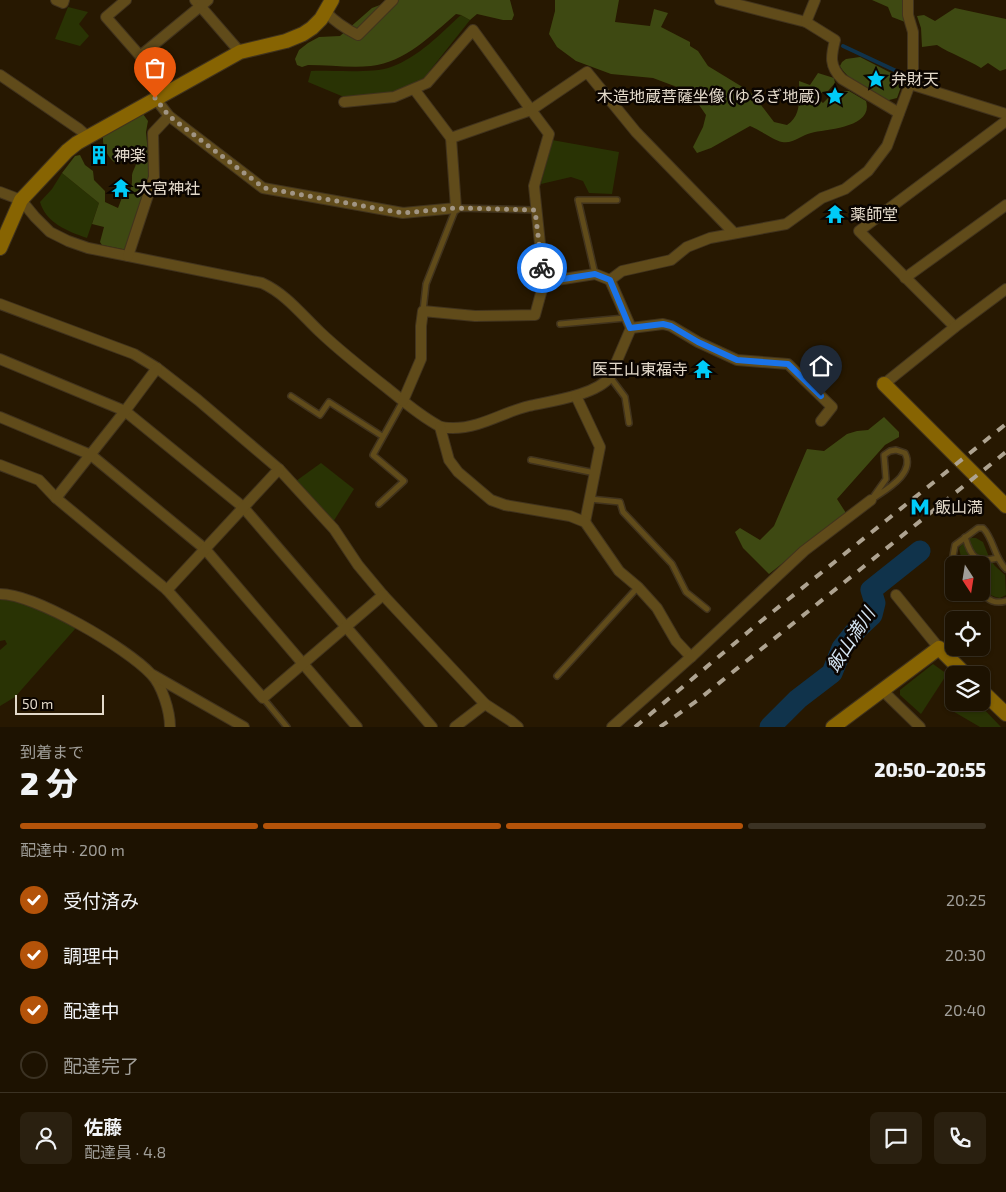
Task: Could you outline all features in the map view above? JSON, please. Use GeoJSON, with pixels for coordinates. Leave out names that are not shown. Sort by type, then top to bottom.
{"type":"FeatureCollection","features":[{"type":"Feature","properties":{"kind":"street"},"geometry":{"type":"LineString","coordinates":[[56,0],[63,3],[64,0]]}},
{"type":"Feature","properties":{"kind":"street"},"geometry":{"type":"LineString","coordinates":[[126,0],[106,17],[170,90]]}},
{"type":"Feature","properties":{"kind":"street"},"geometry":{"type":"LineString","coordinates":[[329,6],[331,18],[358,35],[393,0]]}},
{"type":"Feature","properties":{"kind":"street"},"geometry":{"type":"LineString","coordinates":[[720,0],[806,22],[835,40],[831,62],[836,73],[842,79],[899,113]]}},
{"type":"Feature","properties":{"kind":"street"},"geometry":{"type":"LineString","coordinates":[[806,22],[815,0]]}},
{"type":"Feature","properties":{"kind":"street"},"geometry":{"type":"LineString","coordinates":[[610,280],[622,271],[671,260],[687,247],[710,238],[786,224],[822,198],[845,189],[868,171],[887,146],[910,84],[913,70],[913,32],[908,15],[908,0]]}},
{"type":"Feature","properties":{"kind":"street"},"geometry":{"type":"LineString","coordinates":[[140,56],[201,2],[240,52]]}},
{"type":"Feature","properties":{"kind":"street"},"geometry":{"type":"LineString","coordinates":[[0,248],[21,200],[67,151],[87,136],[240,52],[295,38],[312,28],[329,6]]}},
{"type":"Feature","properties":{"kind":"street"},"geometry":{"type":"LineString","coordinates":[[344,102],[394,97],[427,83],[473,30],[549,134],[534,186],[544,282],[535,316],[475,316],[423,311],[421,359],[403,401]]}},
{"type":"Feature","properties":{"kind":"street"},"geometry":{"type":"LineString","coordinates":[[451,138],[531,110],[587,72],[636,132],[734,234]]}},
{"type":"Feature","properties":{"kind":"street"},"geometry":{"type":"LineString","coordinates":[[0,75],[80,129],[87,136]]}},
{"type":"Feature","properties":{"kind":"street"},"geometry":{"type":"LineString","coordinates":[[910,84],[1006,114]]}},
{"type":"Feature","properties":{"kind":"street"},"geometry":{"type":"LineString","coordinates":[[155,98],[169,116],[264,188],[403,213],[456,208],[451,138],[414,88]]}},
{"type":"Feature","properties":{"kind":"street"},"geometry":{"type":"LineString","coordinates":[[128,256],[154,177],[153,133],[169,116]]}},
{"type":"Feature","properties":{"kind":"street"},"geometry":{"type":"LineString","coordinates":[[955,327],[859,231],[1006,122]]}},
{"type":"Feature","properties":{"kind":"street"},"geometry":{"type":"LineString","coordinates":[[0,192],[21,200],[34,217],[50,232],[88,248],[262,283],[273,288],[285,296],[320,332],[347,356],[403,401],[440,427],[477,426],[495,417],[525,407],[576,396],[605,382],[610,377],[630,328],[610,280],[595,274],[544,282]]}},
{"type":"Feature","properties":{"kind":"street"},"geometry":{"type":"LineString","coordinates":[[905,278],[1006,205]]}},
{"type":"Feature","properties":{"kind":"street"},"geometry":{"type":"LineString","coordinates":[[1006,289],[884,384],[1006,506]]}},
{"type":"Feature","properties":{"kind":"street"},"geometry":{"type":"LineString","coordinates":[[0,304],[134,354],[198,400],[279,469],[334,530],[358,565],[383,595],[485,704],[518,727]]}},
{"type":"Feature","properties":{"kind":"street"},"geometry":{"type":"LineString","coordinates":[[630,328],[663,324],[671,326],[698,342],[737,360],[788,364],[832,407],[821,421]]}},
{"type":"Feature","properties":{"kind":"street"},"geometry":{"type":"LineString","coordinates":[[0,359],[125,411],[243,507],[432,727]]}},
{"type":"Feature","properties":{"kind":"street"},"geometry":{"type":"LineString","coordinates":[[56,498],[125,411],[156,368]]}},
{"type":"Feature","properties":{"kind":"street"},"geometry":{"type":"LineString","coordinates":[[576,396],[600,447],[585,522]]}},
{"type":"Feature","properties":{"kind":"street"},"geometry":{"type":"LineString","coordinates":[[0,417],[91,455],[205,549],[357,727]]}},
{"type":"Feature","properties":{"kind":"street"},"geometry":{"type":"LineString","coordinates":[[440,427],[450,460],[458,472],[491,500],[505,505],[570,516],[585,522],[619,571],[638,587],[657,608],[676,641],[691,657]]}},
{"type":"Feature","properties":{"kind":"street"},"geometry":{"type":"LineString","coordinates":[[0,465],[39,480],[56,498],[167,590],[263,698],[383,595]]}},
{"type":"Feature","properties":{"kind":"street"},"geometry":{"type":"LineString","coordinates":[[167,590],[279,469]]}},
{"type":"Feature","properties":{"kind":"street"},"geometry":{"type":"LineString","coordinates":[[612,727],[691,657],[804,551],[871,500]]}},
{"type":"Feature","properties":{"kind":"street"},"geometry":{"type":"LineString","coordinates":[[0,594],[8,594],[27,601],[82,625],[136,659],[153,675],[244,727]]}},
{"type":"Feature","properties":{"kind":"street"},"geometry":{"type":"LineString","coordinates":[[896,595],[939,648],[957,666]]}},
{"type":"Feature","properties":{"kind":"street"},"geometry":{"type":"LineString","coordinates":[[833,727],[939,648]]}},
{"type":"Feature","properties":{"kind":"street"},"geometry":{"type":"LineString","coordinates":[[153,675],[167,704],[170,727]]}},
{"type":"Feature","properties":{"kind":"street"},"geometry":{"type":"LineString","coordinates":[[882,690],[920,727]]}},
{"type":"Feature","properties":{"kind":"street"},"geometry":{"type":"LineString","coordinates":[[990,699],[1006,714]]}},
{"type":"Feature","properties":{"kind":"street"},"geometry":{"type":"LineString","coordinates":[[455,727],[485,704]]}},
{"type":"Feature","properties":{"kind":"lane"},"geometry":{"type":"LineString","coordinates":[[595,274],[578,200],[617,200]]}},
{"type":"Feature","properties":{"kind":"lane"},"geometry":{"type":"LineString","coordinates":[[423,311],[426,284],[456,208],[535,210]]}},
{"type":"Feature","properties":{"kind":"lane"},"geometry":{"type":"LineString","coordinates":[[560,324],[626,318]]}},
{"type":"Feature","properties":{"kind":"lane"},"geometry":{"type":"LineString","coordinates":[[610,377],[625,397],[630,423]]}},
{"type":"Feature","properties":{"kind":"lane"},"geometry":{"type":"LineString","coordinates":[[291,396],[320,415],[329,402],[382,436]]}},
{"type":"Feature","properties":{"kind":"lane"},"geometry":{"type":"LineString","coordinates":[[379,504],[404,481],[372,455],[403,401]]}},
{"type":"Feature","properties":{"kind":"lane"},"geometry":{"type":"LineString","coordinates":[[896,450],[906,453],[909,463],[906,469],[895,483],[871,500],[886,480],[884,455],[896,450]]}},
{"type":"Feature","properties":{"kind":"lane"},"geometry":{"type":"LineString","coordinates":[[531,460],[594,474]]}},
{"type":"Feature","properties":{"kind":"lane"},"geometry":{"type":"LineString","coordinates":[[590,499],[620,502],[623,512],[672,564],[686,592],[707,610]]}},
{"type":"Feature","properties":{"kind":"lane"},"geometry":{"type":"LineString","coordinates":[[953,556],[953,549],[958,542],[978,528],[983,528],[988,534],[998,558],[1006,569]]}},
{"type":"Feature","properties":{"kind":"lane"},"geometry":{"type":"LineString","coordinates":[[965,537],[971,554],[976,558],[986,560],[998,558]]}},
{"type":"Feature","properties":{"kind":"lane"},"geometry":{"type":"LineString","coordinates":[[557,676],[638,587]]}},
{"type":"Feature","properties":{"kind":"lane"},"geometry":{"type":"LineString","coordinates":[[990,601],[1006,601]]}},
{"type":"Feature","properties":{"kind":"lane"},"geometry":{"type":"LineString","coordinates":[[263,698],[287,727]]}},
{"type":"Feature","properties":{"kind":"green space"},"geometry":{"type":"Polygon","coordinates":[[[393,0],[510,0],[514,15],[512,20],[503,20],[477,14],[470,20],[456,14],[417,47],[384,64],[356,67],[308,65],[302,67],[297,65],[295,59],[299,50],[308,43],[319,37],[340,36],[372,8],[393,0]]]}},
{"type":"Feature","properties":{"kind":"green space"},"geometry":{"type":"Polygon","coordinates":[[[555,0],[619,0],[615,22],[650,26],[654,9],[668,13],[661,27],[690,42],[690,46],[698,51],[708,66],[749,91],[774,122],[787,125],[792,121],[799,106],[799,81],[810,85],[818,73],[834,78],[835,83],[828,91],[821,93],[817,98],[823,103],[828,98],[837,101],[844,91],[849,91],[866,101],[867,110],[863,117],[848,126],[811,133],[794,141],[782,142],[750,126],[711,148],[697,153],[693,147],[703,127],[706,115],[697,102],[677,87],[653,78],[611,74],[576,61],[557,47],[549,34],[555,11],[555,0]]]}},
{"type":"Feature","properties":{"kind":"green space"},"geometry":{"type":"Polygon","coordinates":[[[872,0],[903,0],[905,22],[892,17],[888,7],[872,0]]]}},
{"type":"Feature","properties":{"kind":"green space"},"geometry":{"type":"Polygon","coordinates":[[[68,7],[88,12],[79,24],[89,36],[80,46],[55,39],[68,7]]]}},
{"type":"Feature","properties":{"kind":"green space"},"geometry":{"type":"Polygon","coordinates":[[[955,8],[1006,19],[1006,69],[1000,71],[988,63],[981,68],[937,45],[922,47],[921,28],[917,16],[924,15],[935,21],[955,8]]]}},
{"type":"Feature","properties":{"kind":"green space"},"geometry":{"type":"Polygon","coordinates":[[[461,15],[470,20],[424,78],[401,91],[344,97],[308,82],[311,71],[373,70],[401,63],[429,44],[461,15]]]}},
{"type":"Feature","properties":{"kind":"green space"},"geometry":{"type":"Polygon","coordinates":[[[860,57],[901,78],[902,84],[897,98],[885,101],[849,77],[840,66],[846,59],[860,57]]]}},
{"type":"Feature","properties":{"kind":"green space"},"geometry":{"type":"Polygon","coordinates":[[[143,114],[148,121],[146,132],[150,176],[127,250],[102,245],[100,242],[104,227],[92,224],[99,203],[62,173],[75,156],[80,155],[85,165],[93,171],[94,180],[105,191],[105,202],[118,208],[123,195],[130,191],[136,161],[132,154],[125,157],[124,161],[117,164],[114,162],[105,149],[103,137],[143,114]]]}},
{"type":"Feature","properties":{"kind":"green space"},"geometry":{"type":"Polygon","coordinates":[[[552,140],[619,152],[612,194],[589,193],[583,181],[571,177],[541,184],[552,140]]]}},
{"type":"Feature","properties":{"kind":"green space"},"geometry":{"type":"Polygon","coordinates":[[[62,173],[99,203],[87,238],[65,229],[52,221],[47,216],[40,202],[52,189],[62,173]]]}},
{"type":"Feature","properties":{"kind":"green space"},"geometry":{"type":"Polygon","coordinates":[[[884,417],[899,432],[899,437],[885,445],[837,499],[846,513],[769,574],[743,548],[735,532],[740,528],[760,540],[774,526],[807,449],[824,451],[847,434],[868,430],[884,417]]]}},
{"type":"Feature","properties":{"kind":"green space"},"geometry":{"type":"Polygon","coordinates":[[[321,463],[354,489],[333,522],[296,481],[321,463]]]}},
{"type":"Feature","properties":{"kind":"green space"},"geometry":{"type":"Polygon","coordinates":[[[976,538],[983,542],[989,556],[975,554],[968,539],[976,538]]]}},
{"type":"Feature","properties":{"kind":"green space"},"geometry":{"type":"Polygon","coordinates":[[[963,543],[970,556],[961,556],[959,548],[963,543]]]}},
{"type":"Feature","properties":{"kind":"green space"},"geometry":{"type":"Polygon","coordinates":[[[990,562],[992,562],[1005,575],[1006,595],[1000,598],[990,594],[990,562]]]}},
{"type":"Feature","properties":{"kind":"green space"},"geometry":{"type":"Polygon","coordinates":[[[0,598],[17,601],[37,608],[74,625],[75,629],[15,697],[0,706],[0,650],[7,644],[5,640],[0,641],[0,598]]]}},
{"type":"Feature","properties":{"kind":"green space"},"geometry":{"type":"Polygon","coordinates":[[[933,664],[945,673],[945,677],[921,714],[900,695],[900,690],[933,664]]]}},
{"type":"Feature","properties":{"kind":"green space"},"geometry":{"type":"Polygon","coordinates":[[[953,711],[986,711],[1001,727],[980,727],[953,711]]]}},
{"type":"Feature","properties":{"kind":"waterway"},"geometry":{"type":"LineString","coordinates":[[843,46],[907,76]]}},
{"type":"Feature","properties":{"kind":"waterway","name":"飯山満川"},"geometry":{"type":"LineString","coordinates":[[770,727],[798,699],[832,673],[842,648],[858,628],[872,615],[875,603],[871,590],[920,551]]}},
{"type":"Feature","properties":{"kind":"railway"},"geometry":{"type":"LineString","coordinates":[[635,727],[760,622],[1006,424]]}},
{"type":"Feature","properties":{"kind":"railway"},"geometry":{"type":"LineString","coordinates":[[660,727],[698,700],[1006,452]]}},
{"type":"Feature","properties":{"kind":"way so far"},"geometry":{"type":"LineString","coordinates":[[155,98],[169,116],[264,188],[403,213],[456,208],[535,210],[542,268]]}},
{"type":"Feature","properties":{"kind":"place","name":"弁財天"},"geometry":{"type":"Point","coordinates":[876,79]}},
{"type":"Feature","properties":{"kind":"place","name":"木造地蔵菩薩坐像 (ゆるぎ地蔵)"},"geometry":{"type":"Point","coordinates":[835,96]}},
{"type":"Feature","properties":{"kind":"place","name":"神楽"},"geometry":{"type":"Point","coordinates":[99,155]}},
{"type":"Feature","properties":{"kind":"place","name":"大宮神社"},"geometry":{"type":"Point","coordinates":[121,188]}},
{"type":"Feature","properties":{"kind":"place","name":"薬師堂"},"geometry":{"type":"Point","coordinates":[835,214]}},
{"type":"Feature","properties":{"kind":"place","name":"医王山東福寺"},"geometry":{"type":"Point","coordinates":[703,369]}},
{"type":"Feature","properties":{"kind":"place","name":"飯山満"},"geometry":{"type":"Point","coordinates":[920,507]}},
{"type":"Feature","properties":{"kind":"route"},"geometry":{"type":"LineString","coordinates":[[542,268],[544,282],[595,274],[610,280],[630,328],[663,324],[671,326],[698,342],[737,360],[788,364],[821,396]]}}]}
